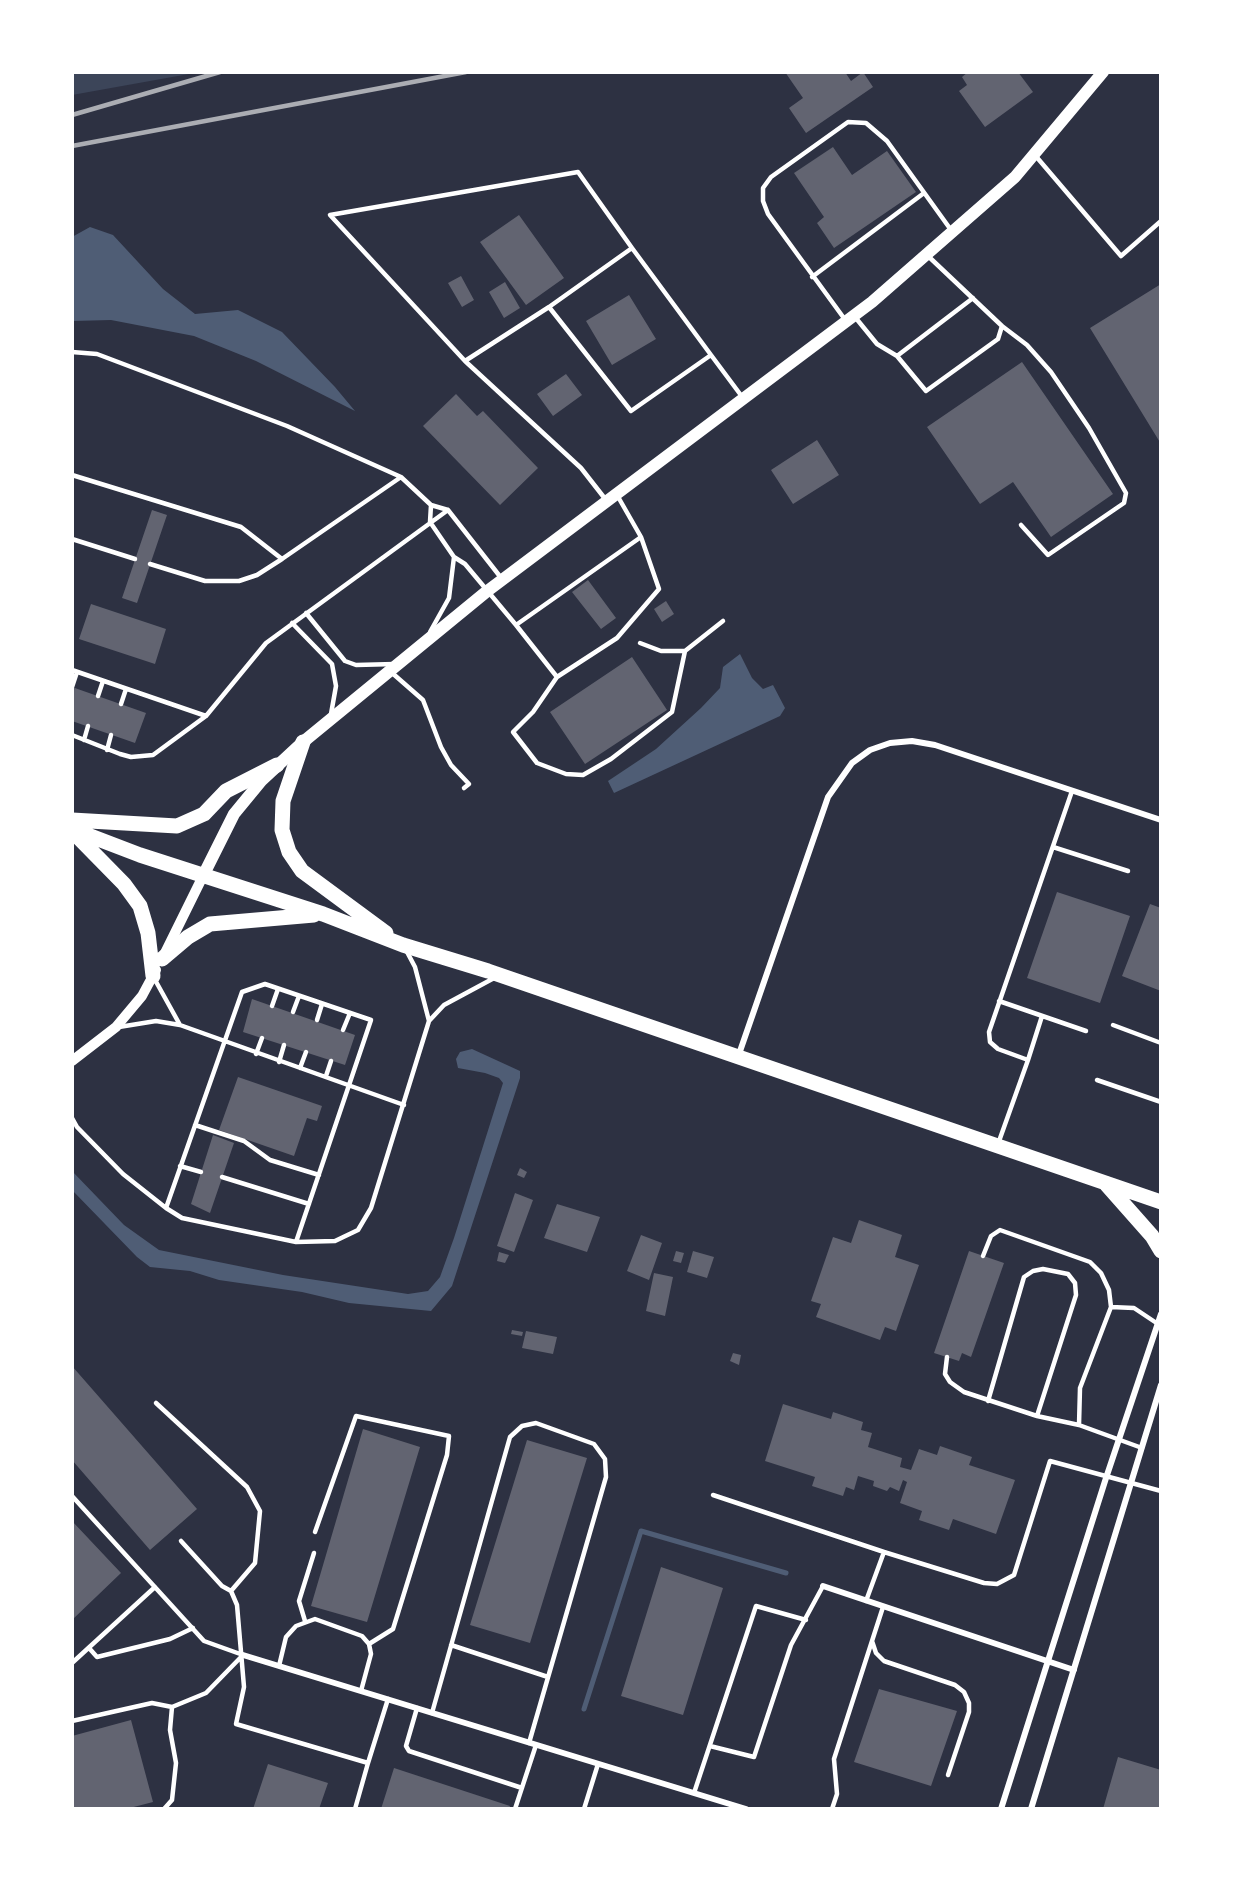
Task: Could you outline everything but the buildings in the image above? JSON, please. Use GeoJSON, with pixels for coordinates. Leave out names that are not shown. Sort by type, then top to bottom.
{"type":"FeatureCollection","features":[{"type":"Feature","properties":{"kind":"main road"},"geometry":{"type":"LineString","coordinates":[[203,876],[234,814],[278,765],[303,742],[502,579],[850,318],[1015,177],[1103,72]]}},
{"type":"Feature","properties":{"kind":"main road"},"geometry":{"type":"LineString","coordinates":[[303,742],[283,801],[282,830],[289,852],[302,871],[403,945]]}},
{"type":"Feature","properties":{"kind":"main road"},"geometry":{"type":"LineString","coordinates":[[72,820],[177,826],[204,814],[226,791],[278,765]]}},
{"type":"Feature","properties":{"kind":"main road"},"geometry":{"type":"LineString","coordinates":[[72,830],[140,855],[322,914],[403,945],[499,975],[1161,1202]]}},
{"type":"Feature","properties":{"kind":"main road"},"geometry":{"type":"LineString","coordinates":[[72,830],[124,884],[140,906],[148,933],[153,976]]}},
{"type":"Feature","properties":{"kind":"main road"},"geometry":{"type":"LineString","coordinates":[[162,959],[194,933],[210,924],[238,919],[322,914]]}},
{"type":"Feature","properties":{"kind":"main road"},"geometry":{"type":"LineString","coordinates":[[1104,1182],[1152,1236],[1161,1251]]}},
{"type":"Feature","properties":{"kind":"street"},"geometry":{"type":"LineString","coordinates":[[738,1057],[816,825],[828,797],[852,763],[870,750],[890,743],[912,741],[935,745],[1161,820]]}},
{"type":"Feature","properties":{"kind":"street"},"geometry":{"type":"LineString","coordinates":[[72,1061],[116,1028],[141,996],[203,876]]}},
{"type":"Feature","properties":{"kind":"street"},"geometry":{"type":"LineString","coordinates":[[1001,1809],[1106,1478],[1161,1314]]}},
{"type":"Feature","properties":{"kind":"street"},"geometry":{"type":"LineString","coordinates":[[1031,1809],[1161,1385]]}},
{"type":"Feature","properties":{"kind":"street"},"geometry":{"type":"LineString","coordinates":[[823,1586],[1074,1670]]}},
{"type":"Feature","properties":{"kind":"street"},"geometry":{"type":"LineString","coordinates":[[243,1655],[746,1809]]}},
{"type":"Feature","properties":{"kind":"lane"},"geometry":{"type":"LineString","coordinates":[[952,232],[886,141],[866,123],[848,122],[771,177],[763,188],[762,201],[776,227],[812,277],[877,344],[897,356],[926,391],[998,339],[1002,326]]}},
{"type":"Feature","properties":{"kind":"lane"},"geometry":{"type":"LineString","coordinates":[[1034,154],[1121,256],[1161,221]]}},
{"type":"Feature","properties":{"kind":"lane"},"geometry":{"type":"LineString","coordinates":[[685,651],[672,712],[612,759],[583,775],[566,774],[537,763],[513,732],[533,712],[557,677],[617,638],[659,589],[642,537],[611,496],[465,361],[330,215],[578,172],[743,398]]}},
{"type":"Feature","properties":{"kind":"lane"},"geometry":{"type":"LineString","coordinates":[[812,277],[924,193]]}},
{"type":"Feature","properties":{"kind":"lane"},"geometry":{"type":"LineString","coordinates":[[465,361],[632,248]]}},
{"type":"Feature","properties":{"kind":"lane"},"geometry":{"type":"LineString","coordinates":[[926,254],[1002,326],[1027,345],[1051,372],[1089,428],[1126,493],[1124,503],[1048,555],[1021,525]]}},
{"type":"Feature","properties":{"kind":"lane"},"geometry":{"type":"LineString","coordinates":[[897,356],[973,298]]}},
{"type":"Feature","properties":{"kind":"lane"},"geometry":{"type":"LineString","coordinates":[[549,306],[631,411],[711,355]]}},
{"type":"Feature","properties":{"kind":"lane"},"geometry":{"type":"LineString","coordinates":[[72,352],[97,354],[265,417],[355,454],[401,477],[431,506],[448,510],[502,579]]}},
{"type":"Feature","properties":{"kind":"lane"},"geometry":{"type":"LineString","coordinates":[[72,475],[241,527],[282,559]]}},
{"type":"Feature","properties":{"kind":"lane"},"geometry":{"type":"LineString","coordinates":[[150,564],[205,581],[239,581],[257,574],[282,559],[401,477]]}},
{"type":"Feature","properties":{"kind":"lane"},"geometry":{"type":"LineString","coordinates":[[431,506],[430,522],[454,556],[465,564],[557,677]]}},
{"type":"Feature","properties":{"kind":"lane"},"geometry":{"type":"LineString","coordinates":[[72,735],[107,750],[131,757],[153,755],[206,716],[257,652],[292,623],[448,510]]}},
{"type":"Feature","properties":{"kind":"lane"},"geometry":{"type":"LineString","coordinates":[[516,625],[642,537]]}},
{"type":"Feature","properties":{"kind":"lane"},"geometry":{"type":"LineString","coordinates":[[72,539],[135,559]]}},
{"type":"Feature","properties":{"kind":"lane"},"geometry":{"type":"LineString","coordinates":[[425,641],[449,598],[454,556]]}},
{"type":"Feature","properties":{"kind":"lane"},"geometry":{"type":"LineString","coordinates":[[306,613],[345,661],[356,665],[393,667],[423,700],[441,747],[451,765],[469,784],[464,788]]}},
{"type":"Feature","properties":{"kind":"lane"},"geometry":{"type":"LineString","coordinates":[[640,644],[661,651],[685,651],[723,621]]}},
{"type":"Feature","properties":{"kind":"lane"},"geometry":{"type":"LineString","coordinates":[[292,623],[332,664],[336,686],[330,720]]}},
{"type":"Feature","properties":{"kind":"lane"},"geometry":{"type":"LineString","coordinates":[[72,687],[75,671],[206,716]]}},
{"type":"Feature","properties":{"kind":"lane"},"geometry":{"type":"LineString","coordinates":[[98,696],[103,681]]}},
{"type":"Feature","properties":{"kind":"lane"},"geometry":{"type":"LineString","coordinates":[[121,704],[126,689]]}},
{"type":"Feature","properties":{"kind":"lane"},"geometry":{"type":"LineString","coordinates":[[84,740],[88,726]]}},
{"type":"Feature","properties":{"kind":"lane"},"geometry":{"type":"LineString","coordinates":[[107,750],[111,735]]}},
{"type":"Feature","properties":{"kind":"lane"},"geometry":{"type":"LineString","coordinates":[[1028,1060],[998,1049],[990,1042],[989,1032],[1072,791]]}},
{"type":"Feature","properties":{"kind":"lane"},"geometry":{"type":"LineString","coordinates":[[1053,848],[1128,871]]}},
{"type":"Feature","properties":{"kind":"lane"},"geometry":{"type":"LineString","coordinates":[[403,945],[416,967],[429,1021]]}},
{"type":"Feature","properties":{"kind":"lane"},"geometry":{"type":"LineString","coordinates":[[72,1118],[77,1127],[123,1174],[182,1218],[296,1242],[335,1241],[358,1230],[371,1208],[429,1021],[444,1005],[499,975]]}},
{"type":"Feature","properties":{"kind":"lane"},"geometry":{"type":"LineString","coordinates":[[153,976],[180,1025]]}},
{"type":"Feature","properties":{"kind":"lane"},"geometry":{"type":"LineString","coordinates":[[166,1208],[242,992],[265,984],[371,1020],[296,1242]]}},
{"type":"Feature","properties":{"kind":"lane"},"geometry":{"type":"LineString","coordinates":[[272,1006],[278,989]]}},
{"type":"Feature","properties":{"kind":"lane"},"geometry":{"type":"LineString","coordinates":[[293,1012],[299,996]]}},
{"type":"Feature","properties":{"kind":"lane"},"geometry":{"type":"LineString","coordinates":[[999,1001],[1086,1031]]}},
{"type":"Feature","properties":{"kind":"lane"},"geometry":{"type":"LineString","coordinates":[[317,1020],[322,1004]]}},
{"type":"Feature","properties":{"kind":"lane"},"geometry":{"type":"LineString","coordinates":[[343,1030],[350,1013]]}},
{"type":"Feature","properties":{"kind":"lane"},"geometry":{"type":"LineString","coordinates":[[997,1146],[1042,1016]]}},
{"type":"Feature","properties":{"kind":"lane"},"geometry":{"type":"LineString","coordinates":[[116,1028],[156,1021],[180,1025],[224,1043],[326,1076],[404,1105]]}},
{"type":"Feature","properties":{"kind":"lane"},"geometry":{"type":"LineString","coordinates":[[1113,1025],[1161,1043]]}},
{"type":"Feature","properties":{"kind":"lane"},"geometry":{"type":"LineString","coordinates":[[256,1054],[262,1038]]}},
{"type":"Feature","properties":{"kind":"lane"},"geometry":{"type":"LineString","coordinates":[[279,1062],[284,1045]]}},
{"type":"Feature","properties":{"kind":"lane"},"geometry":{"type":"LineString","coordinates":[[300,1068],[306,1052]]}},
{"type":"Feature","properties":{"kind":"lane"},"geometry":{"type":"LineString","coordinates":[[326,1076],[331,1060]]}},
{"type":"Feature","properties":{"kind":"lane"},"geometry":{"type":"LineString","coordinates":[[1097,1080],[1161,1102]]}},
{"type":"Feature","properties":{"kind":"lane"},"geometry":{"type":"LineString","coordinates":[[195,1125],[244,1141],[270,1160],[319,1175]]}},
{"type":"Feature","properties":{"kind":"lane"},"geometry":{"type":"LineString","coordinates":[[180,1166],[201,1172]]}},
{"type":"Feature","properties":{"kind":"lane"},"geometry":{"type":"LineString","coordinates":[[222,1177],[309,1204]]}},
{"type":"Feature","properties":{"kind":"lane"},"geometry":{"type":"LineString","coordinates":[[983,1256],[991,1236],[1000,1230],[1090,1262],[1101,1273],[1109,1290],[1111,1307],[1080,1388],[1079,1425]]}},
{"type":"Feature","properties":{"kind":"lane"},"geometry":{"type":"LineString","coordinates":[[988,1401],[1024,1277],[1033,1271],[1043,1269],[1068,1274],[1074,1282],[1076,1295],[1037,1416]]}},
{"type":"Feature","properties":{"kind":"lane"},"geometry":{"type":"LineString","coordinates":[[1111,1307],[1134,1308],[1158,1324]]}},
{"type":"Feature","properties":{"kind":"lane"},"geometry":{"type":"LineString","coordinates":[[947,1357],[945,1374],[950,1382],[964,1392],[1037,1416],[1079,1425],[1142,1448]]}},
{"type":"Feature","properties":{"kind":"lane"},"geometry":{"type":"LineString","coordinates":[[156,1403],[247,1487],[260,1511],[255,1563],[231,1592]]}},
{"type":"Feature","properties":{"kind":"lane"},"geometry":{"type":"LineString","coordinates":[[315,1533],[356,1416],[449,1436],[447,1455],[393,1629],[369,1644]]}},
{"type":"Feature","properties":{"kind":"lane"},"geometry":{"type":"LineString","coordinates":[[432,1713],[510,1437],[522,1426],[536,1423],[594,1444],[605,1459],[606,1477],[548,1677],[515,1809]]}},
{"type":"Feature","properties":{"kind":"lane"},"geometry":{"type":"LineString","coordinates":[[713,1495],[884,1552],[984,1583],[998,1584],[1014,1575],[1050,1461],[1106,1478],[1161,1491]]}},
{"type":"Feature","properties":{"kind":"lane"},"geometry":{"type":"LineString","coordinates":[[72,1496],[204,1641],[243,1655]]}},
{"type":"Feature","properties":{"kind":"lane"},"geometry":{"type":"LineString","coordinates":[[182,1541],[222,1586],[231,1592],[237,1605],[244,1688],[236,1724],[368,1763]]}},
{"type":"Feature","properties":{"kind":"lane"},"geometry":{"type":"LineString","coordinates":[[866,1601],[884,1552]]}},
{"type":"Feature","properties":{"kind":"lane"},"geometry":{"type":"LineString","coordinates":[[304,1622],[299,1602],[314,1553]]}},
{"type":"Feature","properties":{"kind":"lane"},"geometry":{"type":"LineString","coordinates":[[710,1746],[754,1757],[791,1645],[823,1586]]}},
{"type":"Feature","properties":{"kind":"lane"},"geometry":{"type":"LineString","coordinates":[[72,1663],[155,1587]]}},
{"type":"Feature","properties":{"kind":"lane"},"geometry":{"type":"LineString","coordinates":[[694,1793],[756,1606],[806,1620]]}},
{"type":"Feature","properties":{"kind":"lane"},"geometry":{"type":"LineString","coordinates":[[832,1809],[837,1794],[834,1760],[883,1607]]}},
{"type":"Feature","properties":{"kind":"lane"},"geometry":{"type":"LineString","coordinates":[[279,1666],[286,1637],[296,1626],[315,1619],[362,1636],[369,1644],[371,1654],[361,1691]]}},
{"type":"Feature","properties":{"kind":"lane"},"geometry":{"type":"LineString","coordinates":[[89,1648],[97,1657],[170,1639],[193,1628]]}},
{"type":"Feature","properties":{"kind":"lane"},"geometry":{"type":"LineString","coordinates":[[872,1641],[876,1653],[884,1661],[955,1685],[964,1692],[969,1703],[969,1712],[948,1775]]}},
{"type":"Feature","properties":{"kind":"lane"},"geometry":{"type":"LineString","coordinates":[[451,1645],[548,1677]]}},
{"type":"Feature","properties":{"kind":"lane"},"geometry":{"type":"LineString","coordinates":[[72,1720],[152,1703],[172,1707],[206,1693],[243,1655]]}},
{"type":"Feature","properties":{"kind":"lane"},"geometry":{"type":"LineString","coordinates":[[355,1809],[388,1699]]}},
{"type":"Feature","properties":{"kind":"lane"},"geometry":{"type":"LineString","coordinates":[[169,1809],[176,1763],[170,1730],[172,1707]]}},
{"type":"Feature","properties":{"kind":"lane"},"geometry":{"type":"LineString","coordinates":[[417,1708],[406,1746],[409,1751],[522,1788]]}},
{"type":"Feature","properties":{"kind":"lane"},"geometry":{"type":"LineString","coordinates":[[585,1809],[598,1764]]}},
{"type":"Feature","properties":{"kind":"lane"},"geometry":{"type":"LineString","coordinates":[[164,1809],[172,1800]]}},
{"type":"Feature","properties":{"kind":"shaded area"},"geometry":{"type":"Polygon","coordinates":[[[72,72],[200,72],[72,95],[72,72]]]}},
{"type":"Feature","properties":{"kind":"shaded area"},"geometry":{"type":"Polygon","coordinates":[[[90,227],[113,235],[163,289],[195,314],[238,310],[282,332],[355,411],[256,361],[194,336],[111,320],[72,321],[72,237],[90,227]]]}},
{"type":"Feature","properties":{"kind":"shaded area"},"geometry":{"type":"Polygon","coordinates":[[[740,654],[752,678],[763,689],[773,685],[785,708],[780,716],[614,793],[608,781],[656,749],[701,708],[720,688],[723,667],[740,654]]]}},
{"type":"Feature","properties":{"kind":"shaded area"},"geometry":{"type":"Polygon","coordinates":[[[472,1049],[520,1071],[520,1078],[452,1286],[431,1311],[349,1303],[302,1292],[219,1280],[190,1271],[150,1267],[137,1257],[72,1190],[72,1171],[124,1225],[159,1250],[283,1275],[408,1294],[428,1291],[440,1277],[503,1083],[499,1078],[485,1073],[458,1068],[456,1059],[460,1052],[472,1049]]]}},
{"type":"Feature","properties":{"kind":"waterway"},"geometry":{"type":"LineString","coordinates":[[584,1709],[641,1531],[786,1573]]}},
{"type":"Feature","properties":{"kind":"railway"},"geometry":{"type":"LineString","coordinates":[[72,115],[220,72]]}},
{"type":"Feature","properties":{"kind":"railway"},"geometry":{"type":"LineString","coordinates":[[72,146],[466,72]]}}]}
